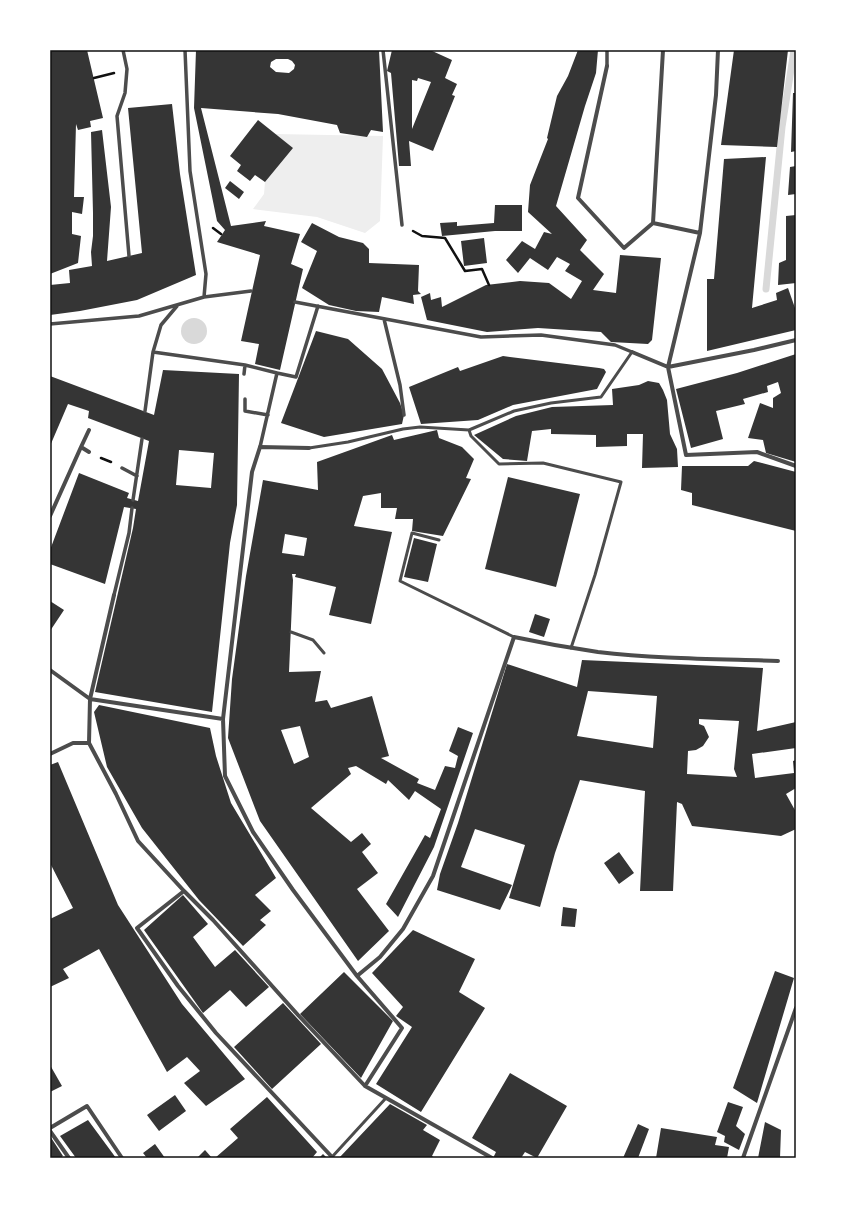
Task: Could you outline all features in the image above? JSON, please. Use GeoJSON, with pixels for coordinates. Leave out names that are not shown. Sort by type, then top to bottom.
{"type":"FeatureCollection","features":[{"type":"Feature","properties":{"kind":"street"},"geometry":{"type":"LineString","coordinates":[[123,50],[126,69],[125,93],[117,116],[130,256]]}},
{"type":"Feature","properties":{"kind":"street"},"geometry":{"type":"LineString","coordinates":[[185,50],[190,170],[206,274],[204,297]]}},
{"type":"Feature","properties":{"kind":"street"},"geometry":{"type":"LineString","coordinates":[[383,50],[402,225]]}},
{"type":"Feature","properties":{"kind":"street"},"geometry":{"type":"LineString","coordinates":[[607,50],[607,66],[578,198],[624,248],[653,224],[663,50]]}},
{"type":"Feature","properties":{"kind":"street"},"geometry":{"type":"LineString","coordinates":[[718,50],[716,95],[700,233],[668,367],[686,455],[757,452],[796,466]]}},
{"type":"Feature","properties":{"kind":"street"},"geometry":{"type":"LineString","coordinates":[[653,224],[700,233]]}},
{"type":"Feature","properties":{"kind":"street"},"geometry":{"type":"LineString","coordinates":[[50,324],[139,316],[204,297],[252,291]]}},
{"type":"Feature","properties":{"kind":"street"},"geometry":{"type":"LineString","coordinates":[[295,302],[481,337],[541,335],[615,345],[668,367],[796,340]]}},
{"type":"Feature","properties":{"kind":"street"},"geometry":{"type":"LineString","coordinates":[[145,412],[153,352],[161,325],[178,305]]}},
{"type":"Feature","properties":{"kind":"street"},"geometry":{"type":"LineString","coordinates":[[153,352],[245,365],[296,377],[318,306]]}},
{"type":"Feature","properties":{"kind":"street"},"geometry":{"type":"LineString","coordinates":[[384,319],[400,384],[404,415]]}},
{"type":"Feature","properties":{"kind":"street"},"geometry":{"type":"LineString","coordinates":[[491,332],[492,337]]}},
{"type":"Feature","properties":{"kind":"street"},"geometry":{"type":"LineString","coordinates":[[244,374],[245,365]]}},
{"type":"Feature","properties":{"kind":"street"},"geometry":{"type":"LineString","coordinates":[[278,373],[260,447],[252,472],[223,719],[225,776],[253,832],[293,890],[357,976],[402,1028],[366,1086]]}},
{"type":"Feature","properties":{"kind":"street"},"geometry":{"type":"LineString","coordinates":[[245,399],[245,411],[268,414]]}},
{"type":"Feature","properties":{"kind":"street"},"geometry":{"type":"LineString","coordinates":[[50,516],[89,430]]}},
{"type":"Feature","properties":{"kind":"street"},"geometry":{"type":"LineString","coordinates":[[133,500],[142,438]]}},
{"type":"Feature","properties":{"kind":"street"},"geometry":{"type":"LineString","coordinates":[[81,447],[89,452]]}},
{"type":"Feature","properties":{"kind":"street"},"geometry":{"type":"LineString","coordinates":[[260,447],[309,448]]}},
{"type":"Feature","properties":{"kind":"street"},"geometry":{"type":"LineString","coordinates":[[122,468],[137,476]]}},
{"type":"Feature","properties":{"kind":"street"},"geometry":{"type":"LineString","coordinates":[[132,508],[129,533],[90,699],[89,743],[116,794],[138,841],[213,920],[298,1015],[366,1086],[492,1158]]}},
{"type":"Feature","properties":{"kind":"street"},"geometry":{"type":"LineString","coordinates":[[357,976],[380,956],[403,929],[434,876],[514,637],[571,648],[660,657],[778,660]]}},
{"type":"Feature","properties":{"kind":"street"},"geometry":{"type":"LineString","coordinates":[[50,670],[90,699],[223,719]]}},
{"type":"Feature","properties":{"kind":"street"},"geometry":{"type":"LineString","coordinates":[[50,754],[73,743],[89,743]]}},
{"type":"Feature","properties":{"kind":"street"},"geometry":{"type":"LineString","coordinates":[[184,891],[137,928],[178,986],[216,1033],[333,1158]]}},
{"type":"Feature","properties":{"kind":"street"},"geometry":{"type":"LineString","coordinates":[[743,1158],[796,1008]]}},
{"type":"Feature","properties":{"kind":"street"},"geometry":{"type":"LineString","coordinates":[[69,1158],[50,1130],[87,1106],[122,1158]]}},
{"type":"Feature","properties":{"kind":"lane"},"geometry":{"type":"LineString","coordinates":[[309,448],[348,442],[402,429],[420,428],[469,430],[514,411],[551,403],[601,397],[632,352]]}},
{"type":"Feature","properties":{"kind":"lane"},"geometry":{"type":"LineString","coordinates":[[469,430],[471,436],[499,464],[543,463],[621,482],[595,575],[571,648]]}},
{"type":"Feature","properties":{"kind":"lane"},"geometry":{"type":"LineString","coordinates":[[439,540],[412,533],[400,581],[514,637]]}},
{"type":"Feature","properties":{"kind":"lane"},"geometry":{"type":"LineString","coordinates":[[233,630],[239,630]]}},
{"type":"Feature","properties":{"kind":"lane"},"geometry":{"type":"LineString","coordinates":[[291,632],[313,640],[324,653]]}},
{"type":"Feature","properties":{"kind":"lane"},"geometry":{"type":"LineString","coordinates":[[333,1158],[386,1098]]}},
{"type":"Feature","properties":{"kind":"path"},"geometry":{"type":"LineString","coordinates":[[94,78],[126,69]]}},
{"type":"Feature","properties":{"kind":"path"},"geometry":{"type":"LineString","coordinates":[[402,225],[422,236],[445,238],[465,270],[482,269],[490,285]]}},
{"type":"Feature","properties":{"kind":"path"},"geometry":{"type":"LineString","coordinates":[[89,452],[122,468]]}},
{"type":"Feature","properties":{"kind":"shaded area"},"geometry":{"type":"Polygon","coordinates":[[[275,134],[383,136],[380,221],[365,233],[317,217],[253,209],[264,194],[265,182],[293,148],[275,134]]]}},
{"type":"Feature","properties":{"kind":"shaded area"},"geometry":{"type":"Polygon","coordinates":[[[194,318],[203,322],[207,331],[203,340],[194,344],[185,340],[181,331],[185,322],[194,318]]]}},
{"type":"Feature","properties":{"kind":"building"},"geometry":{"type":"Polygon","coordinates":[[[50,50],[87,50],[103,118],[90,121],[91,127],[78,130],[76,124],[74,197],[84,197],[82,214],[72,212],[72,234],[81,236],[78,263],[50,274],[50,50]]]}},
{"type":"Feature","properties":{"kind":"building"},"geometry":{"type":"Polygon","coordinates":[[[196,50],[379,50],[383,132],[371,130],[367,137],[340,133],[337,125],[278,114],[201,108],[231,226],[266,221],[264,226],[300,234],[291,264],[303,269],[280,370],[255,364],[259,344],[241,341],[260,255],[217,242],[225,230],[217,221],[194,108],[196,50]],[[276,59],[271,62],[270,67],[276,72],[289,73],[294,69],[295,65],[288,59],[276,59]]]}},
{"type":"Feature","properties":{"kind":"building"},"geometry":{"type":"Polygon","coordinates":[[[392,50],[430,50],[452,60],[445,78],[457,84],[452,95],[455,96],[433,151],[409,141],[411,166],[399,166],[391,73],[387,71],[392,50]],[[418,78],[417,81],[412,80],[412,129],[431,82],[418,78]]]}},
{"type":"Feature","properties":{"kind":"building"},"geometry":{"type":"Polygon","coordinates":[[[578,50],[598,50],[596,73],[556,206],[587,240],[580,250],[604,274],[593,290],[616,293],[620,255],[661,258],[652,340],[648,344],[611,342],[601,332],[538,328],[487,332],[427,320],[421,297],[430,293],[431,300],[441,297],[442,307],[486,285],[520,281],[549,283],[571,299],[582,281],[565,271],[570,264],[557,257],[548,270],[530,258],[518,273],[506,260],[522,241],[535,249],[544,232],[552,234],[528,212],[530,185],[548,139],[557,96],[568,76],[578,50]]]}},
{"type":"Feature","properties":{"kind":"building"},"geometry":{"type":"Polygon","coordinates":[[[734,50],[788,50],[777,147],[721,145],[734,50]]]}},
{"type":"Feature","properties":{"kind":"building"},"geometry":{"type":"Polygon","coordinates":[[[793,93],[796,93],[796,151],[791,152],[793,93]]]}},
{"type":"Feature","properties":{"kind":"building"},"geometry":{"type":"Polygon","coordinates":[[[172,104],[180,174],[196,275],[137,300],[50,315],[50,285],[70,283],[69,270],[92,266],[91,252],[93,213],[91,132],[102,130],[111,207],[107,261],[142,253],[128,108],[172,104]]]}},
{"type":"Feature","properties":{"kind":"building"},"geometry":{"type":"Polygon","coordinates":[[[258,120],[293,148],[265,182],[255,175],[250,181],[237,171],[241,165],[230,156],[258,120]]]}},
{"type":"Feature","properties":{"kind":"building"},"geometry":{"type":"Polygon","coordinates":[[[766,157],[752,308],[777,300],[776,293],[788,288],[795,308],[796,307],[796,330],[707,351],[707,279],[714,279],[724,159],[766,157]]]}},
{"type":"Feature","properties":{"kind":"building"},"geometry":{"type":"Polygon","coordinates":[[[796,166],[796,194],[788,195],[790,167],[796,166]]]}},
{"type":"Feature","properties":{"kind":"building"},"geometry":{"type":"Polygon","coordinates":[[[230,181],[244,192],[239,199],[225,188],[230,181]]]}},
{"type":"Feature","properties":{"kind":"building"},"geometry":{"type":"Polygon","coordinates":[[[495,205],[522,205],[522,231],[495,231],[442,236],[440,223],[457,222],[457,226],[494,223],[495,205]]]}},
{"type":"Feature","properties":{"kind":"building"},"geometry":{"type":"Polygon","coordinates":[[[796,215],[796,283],[778,285],[779,263],[786,260],[786,216],[796,215]]]}},
{"type":"Feature","properties":{"kind":"building"},"geometry":{"type":"Polygon","coordinates":[[[312,223],[339,237],[363,243],[369,249],[369,263],[419,265],[418,291],[421,294],[413,295],[414,304],[382,297],[379,312],[356,311],[329,305],[302,288],[317,251],[301,242],[312,223]]]}},
{"type":"Feature","properties":{"kind":"building"},"geometry":{"type":"Polygon","coordinates":[[[484,238],[487,263],[464,266],[461,241],[484,238]]]}},
{"type":"Feature","properties":{"kind":"building"},"geometry":{"type":"Polygon","coordinates":[[[316,331],[348,339],[382,369],[400,403],[404,415],[402,424],[324,437],[281,423],[316,331]]]}},
{"type":"Feature","properties":{"kind":"building"},"geometry":{"type":"Polygon","coordinates":[[[796,354],[796,462],[766,453],[763,440],[748,438],[760,403],[773,408],[773,398],[781,393],[778,382],[767,386],[768,392],[743,399],[745,404],[716,411],[723,439],[691,448],[676,389],[737,373],[796,354]]]}},
{"type":"Feature","properties":{"kind":"building"},"geometry":{"type":"Polygon","coordinates":[[[503,356],[599,368],[604,369],[606,372],[597,389],[513,405],[478,420],[421,424],[409,387],[458,367],[460,371],[503,356]]]}},
{"type":"Feature","properties":{"kind":"building"},"geometry":{"type":"Polygon","coordinates":[[[163,370],[239,374],[237,505],[230,543],[212,712],[95,692],[133,528],[136,509],[124,507],[105,584],[50,564],[50,550],[79,473],[129,493],[127,498],[138,501],[149,441],[88,418],[89,411],[68,404],[50,446],[50,376],[154,415],[163,370]],[[179,450],[176,485],[211,488],[214,453],[179,450]]]}},
{"type":"Feature","properties":{"kind":"building"},"geometry":{"type":"Polygon","coordinates":[[[648,381],[659,383],[667,400],[670,434],[677,449],[678,467],[642,468],[643,434],[627,434],[627,446],[596,447],[596,435],[551,434],[551,429],[532,431],[527,461],[503,459],[474,435],[516,416],[552,407],[613,405],[612,389],[639,385],[648,381]]]}},
{"type":"Feature","properties":{"kind":"building"},"geometry":{"type":"Polygon","coordinates":[[[437,430],[439,438],[462,447],[474,459],[466,478],[471,479],[443,536],[412,531],[413,519],[395,519],[397,508],[381,508],[381,493],[363,496],[354,526],[392,532],[371,624],[329,615],[336,587],[295,577],[296,574],[292,574],[289,672],[321,671],[315,702],[327,700],[331,708],[372,696],[389,756],[381,758],[419,779],[417,783],[435,790],[445,766],[455,768],[458,756],[449,751],[458,727],[473,733],[434,847],[398,917],[386,904],[425,835],[430,838],[441,809],[415,791],[409,800],[388,780],[386,784],[356,766],[348,768],[351,774],[311,808],[351,842],[362,833],[371,844],[362,852],[378,873],[357,889],[389,931],[358,961],[260,821],[228,738],[232,679],[246,576],[263,480],[318,490],[317,462],[392,435],[394,440],[437,430]],[[285,534],[282,553],[304,556],[307,538],[285,534]],[[300,726],[281,730],[294,764],[309,757],[300,726]]]}},
{"type":"Feature","properties":{"kind":"building"},"geometry":{"type":"Polygon","coordinates":[[[754,461],[796,472],[796,531],[692,505],[692,493],[681,490],[682,466],[748,466],[754,461]]]}},
{"type":"Feature","properties":{"kind":"building"},"geometry":{"type":"Polygon","coordinates":[[[508,477],[580,494],[556,587],[485,569],[508,477]]]}},
{"type":"Feature","properties":{"kind":"building"},"geometry":{"type":"Polygon","coordinates":[[[414,538],[437,544],[428,582],[404,577],[414,538]]]}},
{"type":"Feature","properties":{"kind":"building"},"geometry":{"type":"Polygon","coordinates":[[[50,601],[64,610],[50,631],[50,601]]]}},
{"type":"Feature","properties":{"kind":"building"},"geometry":{"type":"Polygon","coordinates":[[[535,614],[550,619],[544,637],[529,632],[535,614]]]}},
{"type":"Feature","properties":{"kind":"building"},"geometry":{"type":"Polygon","coordinates":[[[582,660],[763,668],[757,731],[796,722],[796,748],[752,754],[755,778],[794,773],[793,761],[796,760],[796,788],[786,794],[796,812],[796,829],[781,836],[692,826],[682,804],[677,802],[673,891],[640,891],[645,791],[580,780],[555,853],[540,907],[509,898],[525,845],[475,829],[461,867],[512,885],[500,910],[437,890],[440,874],[458,823],[507,664],[577,687],[582,660]],[[588,691],[577,736],[653,748],[657,696],[588,691]],[[699,719],[699,724],[704,726],[709,737],[703,746],[696,750],[688,751],[687,774],[737,777],[734,769],[739,721],[699,719]]]}},
{"type":"Feature","properties":{"kind":"building"},"geometry":{"type":"Polygon","coordinates":[[[99,705],[210,728],[216,756],[231,803],[276,878],[255,895],[271,911],[260,920],[266,925],[243,946],[199,900],[142,828],[107,767],[94,712],[99,705]]]}},
{"type":"Feature","properties":{"kind":"building"},"geometry":{"type":"Polygon","coordinates":[[[58,762],[118,905],[182,1004],[245,1079],[206,1106],[184,1083],[200,1071],[187,1057],[167,1072],[99,949],[63,969],[69,978],[50,987],[50,919],[73,908],[50,863],[50,765],[58,762]]]}},
{"type":"Feature","properties":{"kind":"building"},"geometry":{"type":"Polygon","coordinates":[[[619,852],[634,873],[619,884],[604,863],[619,852]]]}},
{"type":"Feature","properties":{"kind":"building"},"geometry":{"type":"Polygon","coordinates":[[[183,895],[208,924],[193,937],[215,967],[235,950],[269,987],[246,1007],[230,990],[203,1013],[144,930],[183,895]]]}},
{"type":"Feature","properties":{"kind":"building"},"geometry":{"type":"Polygon","coordinates":[[[563,907],[577,909],[575,927],[561,926],[563,907]]]}},
{"type":"Feature","properties":{"kind":"building"},"geometry":{"type":"Polygon","coordinates":[[[413,930],[475,959],[459,992],[485,1008],[421,1112],[376,1084],[412,1027],[396,1016],[403,1007],[372,973],[413,930]]]}},
{"type":"Feature","properties":{"kind":"building"},"geometry":{"type":"Polygon","coordinates":[[[775,971],[794,978],[757,1103],[733,1088],[775,971]]]}},
{"type":"Feature","properties":{"kind":"building"},"geometry":{"type":"Polygon","coordinates":[[[344,972],[393,1021],[361,1078],[300,1014],[344,972]]]}},
{"type":"Feature","properties":{"kind":"building"},"geometry":{"type":"Polygon","coordinates":[[[283,1003],[321,1044],[272,1089],[234,1047],[283,1003]]]}},
{"type":"Feature","properties":{"kind":"building"},"geometry":{"type":"Polygon","coordinates":[[[50,1065],[62,1086],[50,1092],[50,1065]]]}},
{"type":"Feature","properties":{"kind":"building"},"geometry":{"type":"Polygon","coordinates":[[[510,1073],[567,1106],[537,1158],[525,1152],[521,1158],[493,1158],[496,1152],[472,1138],[510,1073]]]}},
{"type":"Feature","properties":{"kind":"building"},"geometry":{"type":"Polygon","coordinates":[[[175,1095],[186,1111],[159,1131],[147,1115],[175,1095]]]}},
{"type":"Feature","properties":{"kind":"building"},"geometry":{"type":"Polygon","coordinates":[[[267,1097],[317,1152],[312,1158],[215,1158],[238,1138],[230,1129],[267,1097]]]}},
{"type":"Feature","properties":{"kind":"building"},"geometry":{"type":"Polygon","coordinates":[[[728,1102],[743,1107],[736,1126],[745,1134],[739,1150],[724,1142],[725,1136],[717,1132],[728,1102]]]}},
{"type":"Feature","properties":{"kind":"building"},"geometry":{"type":"Polygon","coordinates":[[[390,1104],[427,1125],[423,1130],[440,1140],[432,1156],[435,1158],[339,1158],[390,1104]]]}},
{"type":"Feature","properties":{"kind":"building"},"geometry":{"type":"Polygon","coordinates":[[[88,1120],[116,1158],[76,1158],[60,1136],[88,1120]]]}},
{"type":"Feature","properties":{"kind":"building"},"geometry":{"type":"Polygon","coordinates":[[[765,1122],[781,1130],[780,1158],[758,1158],[765,1122]]]}},
{"type":"Feature","properties":{"kind":"building"},"geometry":{"type":"Polygon","coordinates":[[[638,1124],[649,1129],[638,1158],[623,1158],[638,1124]]]}},
{"type":"Feature","properties":{"kind":"building"},"geometry":{"type":"Polygon","coordinates":[[[661,1128],[717,1137],[715,1145],[729,1147],[727,1158],[656,1158],[661,1128]]]}},
{"type":"Feature","properties":{"kind":"building"},"geometry":{"type":"Polygon","coordinates":[[[50,1136],[63,1156],[60,1158],[50,1158],[50,1136]]]}},
{"type":"Feature","properties":{"kind":"building"},"geometry":{"type":"Polygon","coordinates":[[[155,1144],[165,1158],[147,1158],[143,1153],[155,1144]]]}},
{"type":"Feature","properties":{"kind":"building"},"geometry":{"type":"Polygon","coordinates":[[[205,1150],[212,1158],[197,1158],[205,1150]]]}},
{"type":"Feature","properties":{"kind":"building"},"geometry":{"type":"Polygon","coordinates":[[[323,1154],[327,1158],[319,1158],[323,1154]]]}},
{"type":"Feature","properties":{"kind":"waterway"},"geometry":{"type":"LineString","coordinates":[[766,289],[782,127],[794,50]]}}]}
